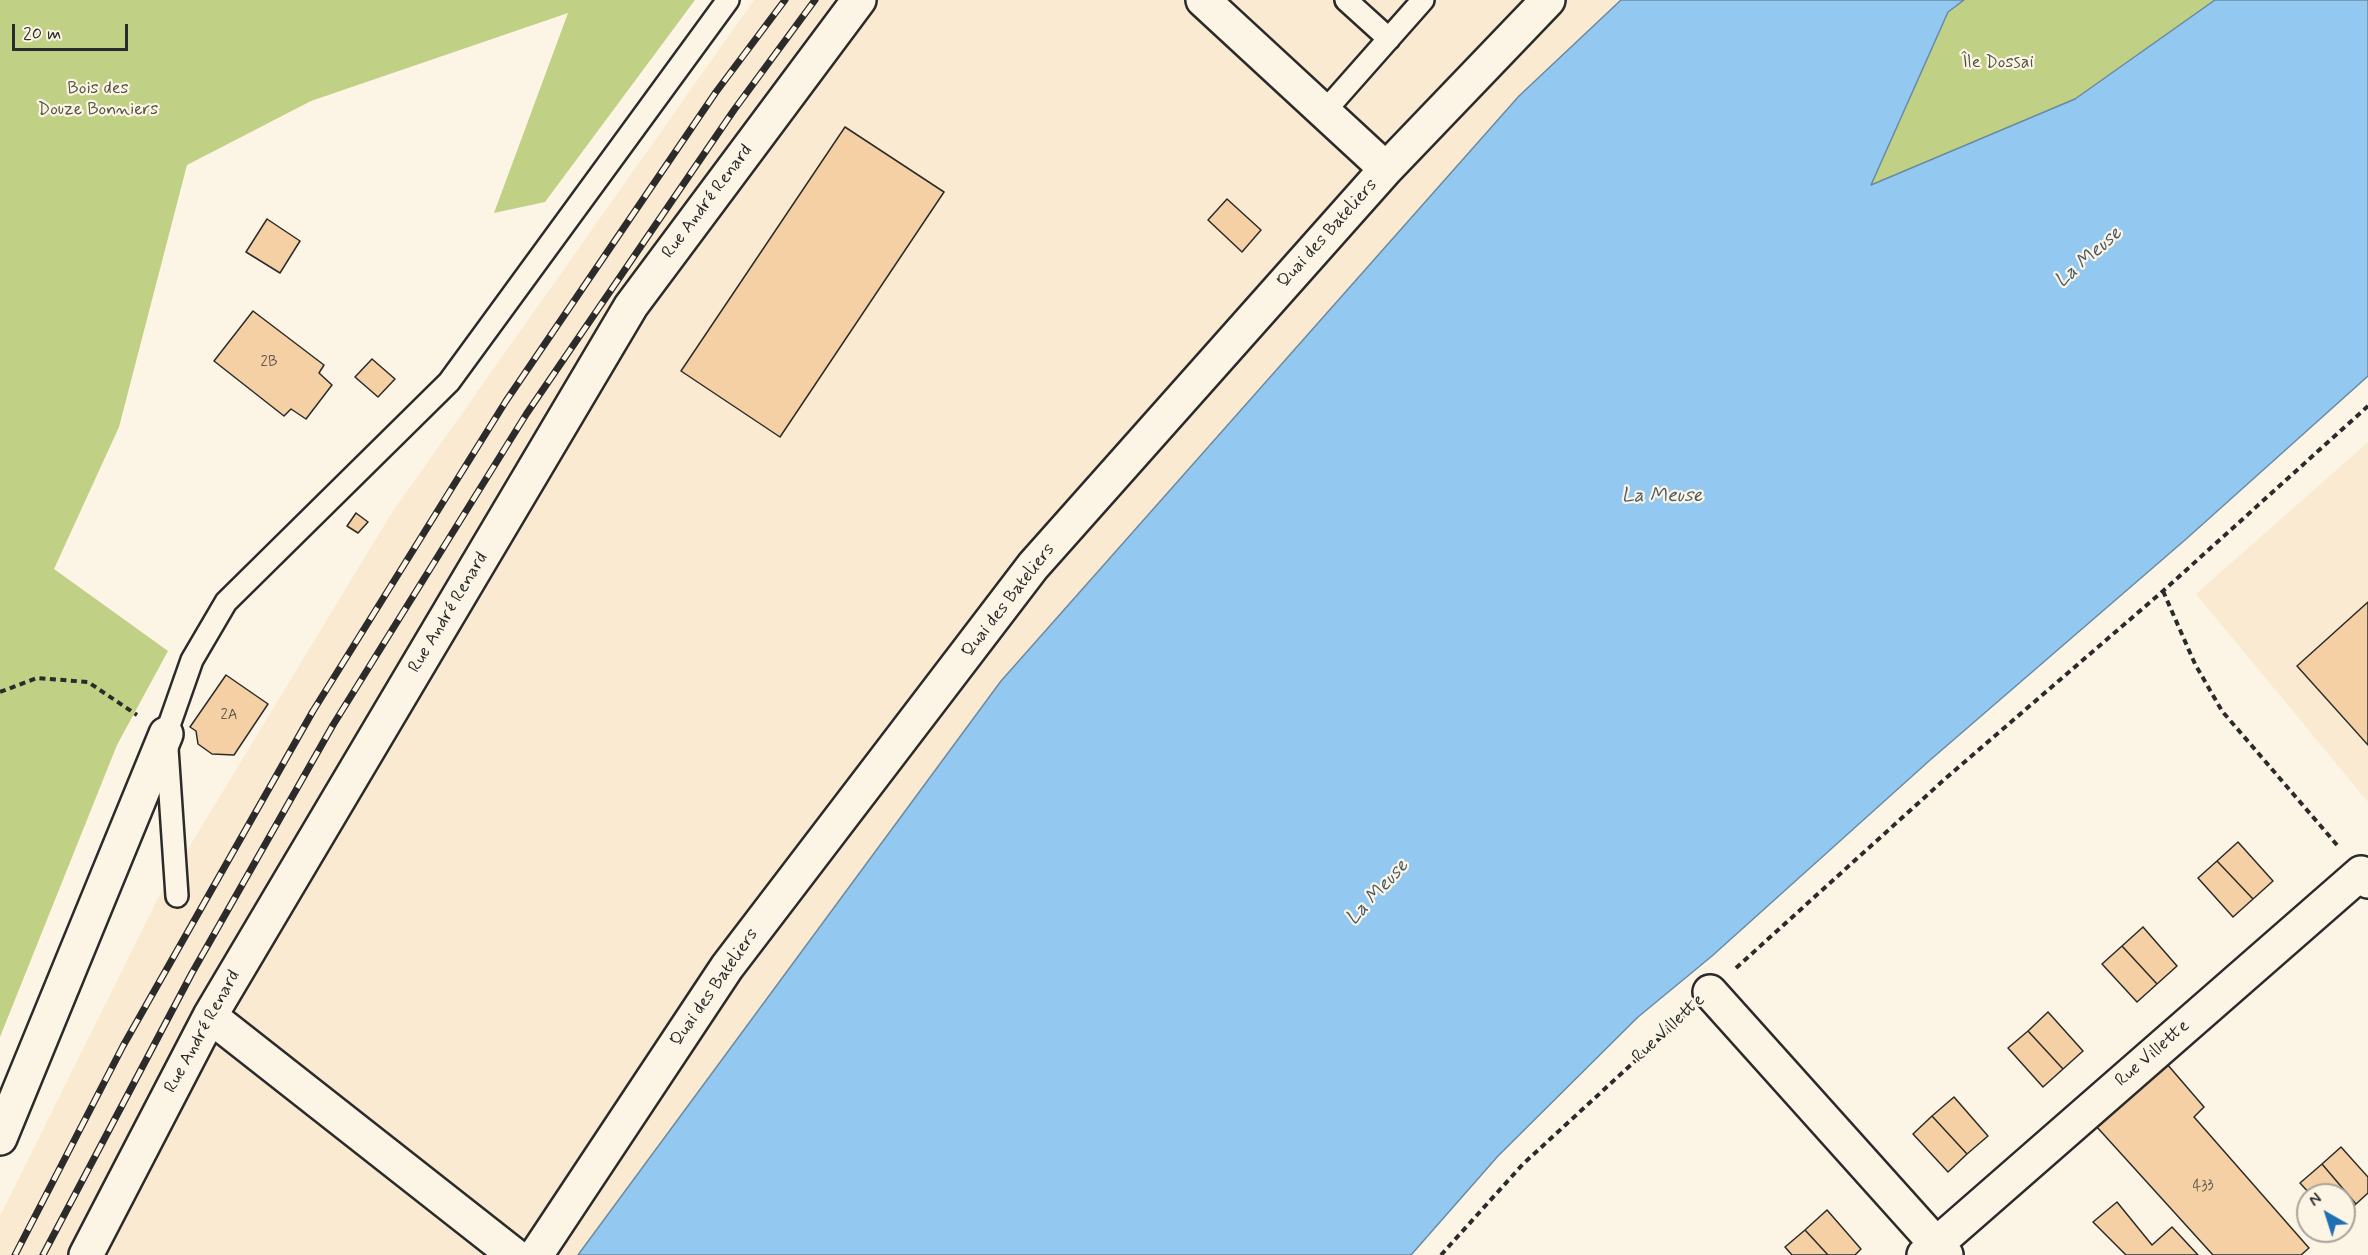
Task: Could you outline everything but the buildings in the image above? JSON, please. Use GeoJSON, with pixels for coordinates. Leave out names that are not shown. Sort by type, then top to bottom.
{"type":"FeatureCollection","features":[{"type":"Feature","properties":{"kind":"street","name":"Rue André Renard"},"geometry":{"type":"LineString","coordinates":[[86,1255],[210,1016],[631,306],[859,0]]}},
{"type":"Feature","properties":{"kind":"street"},"geometry":{"type":"LineString","coordinates":[[1203,0],[1386,169]]}},
{"type":"Feature","properties":{"kind":"street","name":"Quai des Bateliers"},"geometry":{"type":"LineString","coordinates":[[536,1255],[727,967],[1033,566],[1386,169],[1548,0]]}},
{"type":"Feature","properties":{"kind":"street"},"geometry":{"type":"LineString","coordinates":[[0,1138],[166,734]]}},
{"type":"Feature","properties":{"kind":"street","name":"Rue Villette"},"geometry":{"type":"LineString","coordinates":[[1710,992],[1935,1251],[2364,877]]}},
{"type":"Feature","properties":{"kind":"street"},"geometry":{"type":"LineString","coordinates":[[210,1016],[514,1255]]}},
{"type":"Feature","properties":{"kind":"lane"},"geometry":{"type":"LineString","coordinates":[[177,896],[166,734],[192,660],[226,602],[449,382],[728,0]]}},
{"type":"Feature","properties":{"kind":"lane"},"geometry":{"type":"LineString","coordinates":[[1346,0],[1389,39]]}},
{"type":"Feature","properties":{"kind":"lane"},"geometry":{"type":"LineString","coordinates":[[1324,112],[1423,0]]}},
{"type":"Feature","properties":{"kind":"path"},"geometry":{"type":"LineString","coordinates":[[1710,992],[1946,778],[2163,591],[2368,406]]}},
{"type":"Feature","properties":{"kind":"path"},"geometry":{"type":"LineString","coordinates":[[2163,591],[2194,664],[2222,711],[2364,877]]}},
{"type":"Feature","properties":{"kind":"path"},"geometry":{"type":"LineString","coordinates":[[0,692],[37,678],[88,682],[166,734]]}},
{"type":"Feature","properties":{"kind":"path","name":"Rue Villette"},"geometry":{"type":"LineString","coordinates":[[1441,1255],[1523,1164],[1710,992]]}},
{"type":"Feature","properties":{"kind":"shaded area"},"geometry":{"type":"Polygon","coordinates":[[[754,0],[1621,0],[1519,96],[1001,681],[578,1255],[0,1255],[0,1216],[157,900],[391,514],[754,0]]]}},
{"type":"Feature","properties":{"kind":"shaded area"},"geometry":{"type":"Polygon","coordinates":[[[2368,442],[2368,802],[2196,594],[2368,442]]]}},
{"type":"Feature","properties":{"kind":"green space","name":"Bois des Douze Bonniers"},"geometry":{"type":"Polygon","coordinates":[[[0,0],[695,0],[545,202],[494,213],[568,13],[311,101],[187,165],[119,427],[54,569],[168,651],[117,745],[0,1037],[0,0]]]}},
{"type":"Feature","properties":{"kind":"green space","name":"Île Dossai"},"geometry":{"type":"Polygon","coordinates":[[[1964,0],[2215,0],[2075,99],[1870,186],[1948,12],[1964,0]]]}},
{"type":"Feature","properties":{"kind":"water","name":"La Meuse"},"geometry":{"type":"Polygon","coordinates":[[[1621,0],[1964,0],[1948,12],[1871,185],[2075,99],[2215,0],[2368,0],[2368,376],[2185,540],[1929,761],[1712,956],[1638,1017],[1498,1156],[1411,1255],[578,1255],[1001,681],[1519,96],[1621,0]]]}},
{"type":"Feature","properties":{"kind":"railway"},"geometry":{"type":"LineString","coordinates":[[15,1255],[123,1046],[313,711],[506,401],[716,92],[785,0]]}},
{"type":"Feature","properties":{"kind":"railway"},"geometry":{"type":"LineString","coordinates":[[43,1255],[192,973],[333,725],[527,413],[734,110],[815,0]]}}]}
